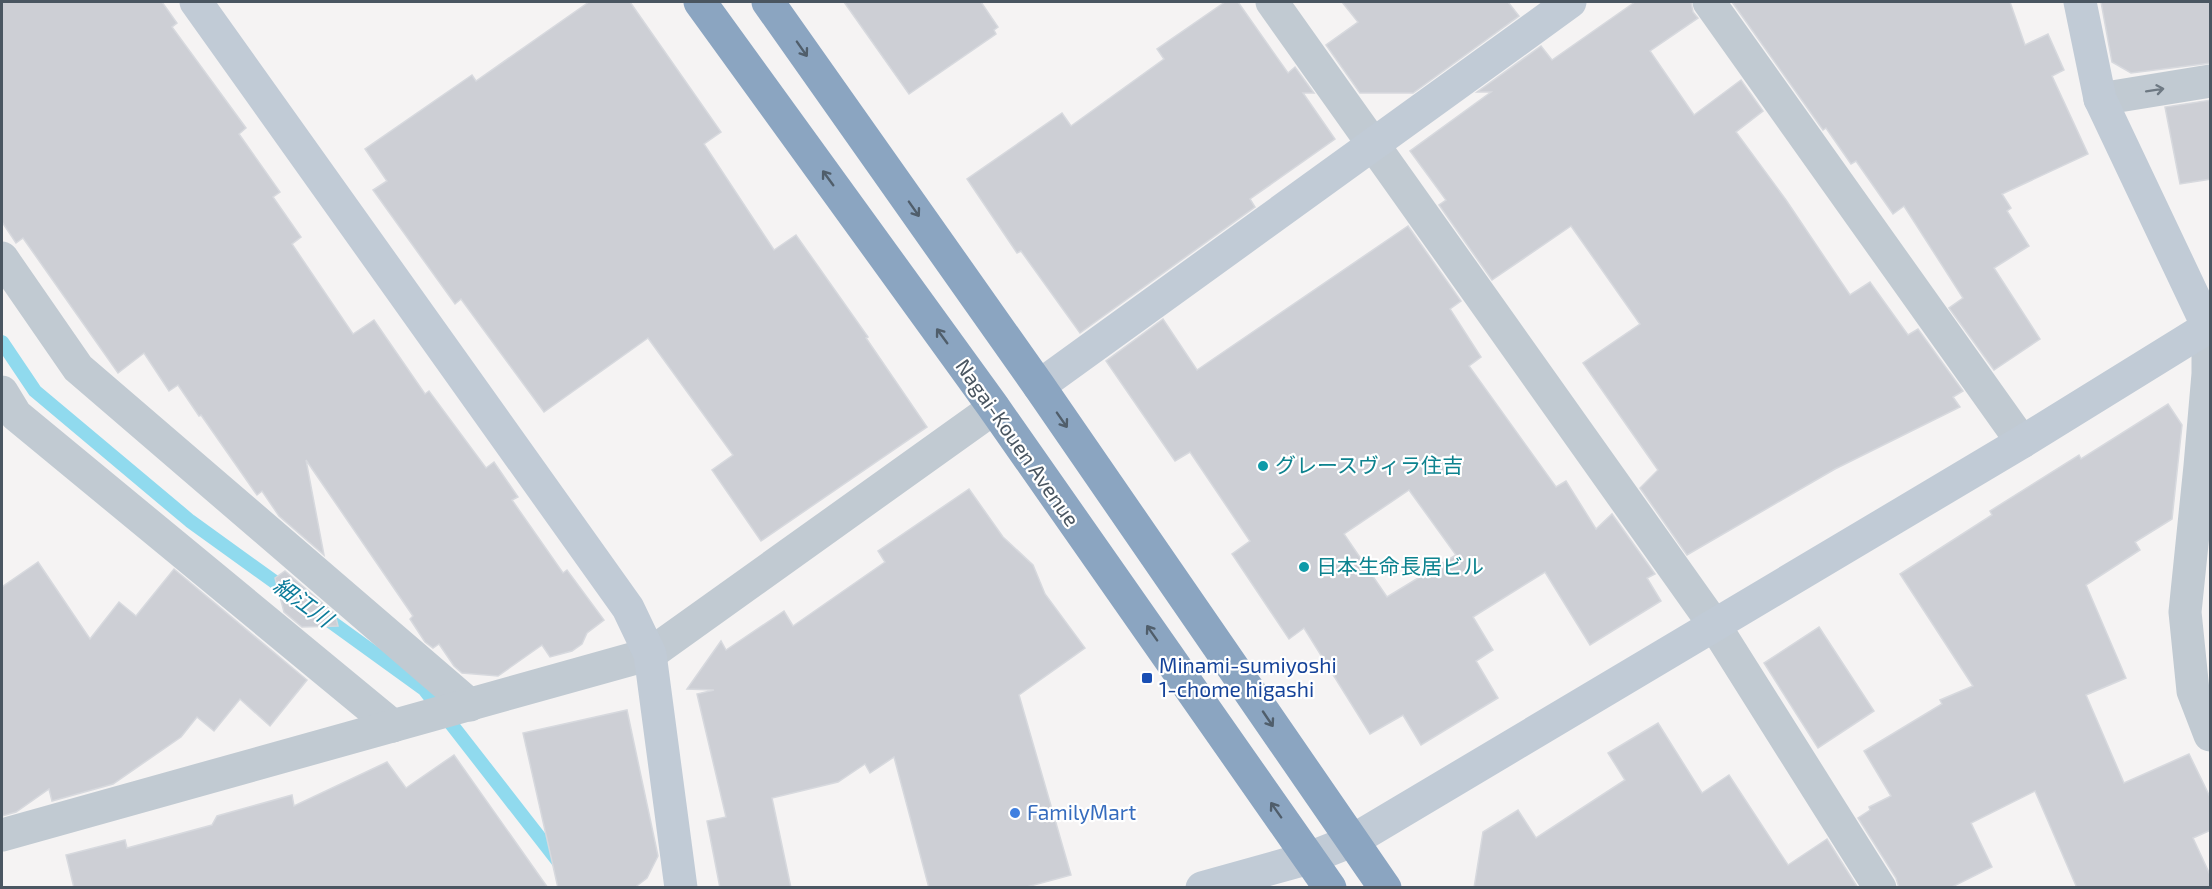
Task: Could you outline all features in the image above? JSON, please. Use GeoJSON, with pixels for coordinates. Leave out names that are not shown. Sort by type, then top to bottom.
{"type":"FeatureCollection","features":[{"type":"Feature","properties":{"kind":"highway","name":"Nagai-Kouen Avenue"},"geometry":{"type":"LineString","coordinates":[[700,2],[994,408],[1330,888]]}},
{"type":"Feature","properties":{"kind":"highway"},"geometry":{"type":"LineString","coordinates":[[768,2],[1039,386],[1385,888]]}},
{"type":"Feature","properties":{"kind":"street"},"geometry":{"type":"LineString","coordinates":[[196,2],[628,608],[650,654],[681,888]]}},
{"type":"Feature","properties":{"kind":"street"},"geometry":{"type":"LineString","coordinates":[[1272,2],[1715,626],[1880,888]]}},
{"type":"Feature","properties":{"kind":"street"},"geometry":{"type":"LineString","coordinates":[[1039,386],[1570,2]]}},
{"type":"Feature","properties":{"kind":"street"},"geometry":{"type":"LineString","coordinates":[[1709,2],[2022,442]]}},
{"type":"Feature","properties":{"kind":"street"},"geometry":{"type":"LineString","coordinates":[[2080,2],[2100,99],[2208,327],[2203,516],[2185,612],[2193,691],[2211,735]]}},
{"type":"Feature","properties":{"kind":"street"},"geometry":{"type":"LineString","coordinates":[[2100,99],[2211,81]]}},
{"type":"Feature","properties":{"kind":"street"},"geometry":{"type":"LineString","coordinates":[[2,258],[78,368],[470,705]]}},
{"type":"Feature","properties":{"kind":"street"},"geometry":{"type":"LineString","coordinates":[[1202,888],[1309,858],[1352,841],[2022,442],[2208,327]]}},
{"type":"Feature","properties":{"kind":"street"},"geometry":{"type":"LineString","coordinates":[[2,393],[16,415],[393,726]]}},
{"type":"Feature","properties":{"kind":"street"},"geometry":{"type":"LineString","coordinates":[[2,836],[650,654],[994,408]]}},
{"type":"Feature","properties":{"kind":"building"},"geometry":{"type":"Polygon","coordinates":[[[2,2],[162,2],[177,23],[172,27],[246,128],[239,134],[280,192],[273,197],[301,237],[292,244],[353,334],[374,320],[425,394],[429,391],[486,468],[494,462],[518,497],[512,500],[563,573],[567,570],[604,620],[587,633],[582,644],[572,651],[550,657],[542,645],[498,676],[462,673],[454,666],[439,644],[433,648],[425,642],[410,619],[413,616],[306,460],[324,555],[279,516],[262,491],[257,495],[178,385],[169,391],[144,353],[118,373],[23,238],[16,243],[2,222],[2,2]]]}},
{"type":"Feature","properties":{"kind":"building"},"geometry":{"type":"Polygon","coordinates":[[[589,2],[630,2],[721,132],[704,144],[774,250],[796,235],[868,337],[866,338],[927,427],[761,541],[712,470],[733,455],[648,338],[544,412],[461,299],[455,304],[373,190],[387,181],[365,149],[472,75],[476,81],[589,2]]]}},
{"type":"Feature","properties":{"kind":"building"},"geometry":{"type":"Polygon","coordinates":[[[844,2],[981,2],[998,27],[994,30],[996,34],[909,94],[844,2]]]}},
{"type":"Feature","properties":{"kind":"building"},"geometry":{"type":"Polygon","coordinates":[[[1225,2],[1238,2],[1288,73],[1295,67],[1314,93],[1303,93],[1335,139],[1250,199],[1255,207],[1080,333],[1021,251],[1017,253],[967,179],[1062,113],[1071,126],[1164,59],[1157,49],[1225,2]]]}},
{"type":"Feature","properties":{"kind":"building"},"geometry":{"type":"Polygon","coordinates":[[[1342,2],[1508,2],[1519,16],[1413,93],[1360,93],[1326,45],[1358,22],[1342,2]]]}},
{"type":"Feature","properties":{"kind":"building"},"geometry":{"type":"Polygon","coordinates":[[[1635,2],[1691,2],[1693,12],[1698,18],[1650,51],[1694,115],[1741,80],[1763,111],[1736,132],[1786,200],[1850,295],[1870,282],[1908,335],[1918,329],[1963,391],[1953,397],[1960,407],[1835,469],[1687,555],[1640,488],[1658,470],[1583,363],[1640,324],[1571,226],[1492,280],[1439,205],[1446,200],[1410,151],[1491,92],[1477,92],[1541,46],[1552,60],[1635,2]]]}},
{"type":"Feature","properties":{"kind":"building"},"geometry":{"type":"Polygon","coordinates":[[[1732,2],[2010,2],[2025,45],[2048,34],[2064,70],[2052,76],[2088,154],[2002,194],[2011,208],[2007,211],[2029,246],[1994,268],[2040,339],[1994,370],[1949,308],[1963,298],[1904,206],[1893,214],[1856,161],[1851,164],[1826,128],[1823,130],[1732,2]]]}},
{"type":"Feature","properties":{"kind":"building"},"geometry":{"type":"Polygon","coordinates":[[[2101,2],[2211,2],[2211,63],[2131,73],[2112,62],[2101,2]]]}},
{"type":"Feature","properties":{"kind":"building"},"geometry":{"type":"Polygon","coordinates":[[[2211,100],[2211,179],[2180,184],[2165,107],[2211,100]]]}},
{"type":"Feature","properties":{"kind":"building"},"geometry":{"type":"Polygon","coordinates":[[[1408,226],[1461,301],[1450,309],[1481,357],[1469,366],[1556,487],[1566,481],[1596,529],[1612,514],[1655,574],[1647,578],[1661,601],[1590,645],[1545,572],[1473,617],[1493,650],[1476,661],[1498,698],[1421,745],[1403,715],[1370,734],[1304,628],[1289,639],[1232,554],[1250,541],[1190,452],[1175,461],[1106,361],[1163,319],[1197,370],[1408,226]],[[1409,490],[1344,534],[1387,597],[1456,555],[1409,490]]]}},
{"type":"Feature","properties":{"kind":"building"},"geometry":{"type":"Polygon","coordinates":[[[2168,404],[2182,425],[2172,519],[2135,542],[2140,550],[2086,585],[2126,678],[2086,695],[2124,783],[2189,754],[2211,799],[2211,830],[2193,838],[2211,877],[2211,888],[2077,888],[2035,791],[1971,823],[1992,867],[1950,888],[1899,888],[1896,878],[1858,818],[1870,810],[1869,807],[1891,796],[1864,751],[1942,704],[1940,700],[1973,686],[1900,574],[1992,515],[1990,511],[2079,455],[2081,459],[2168,404]]]}},
{"type":"Feature","properties":{"kind":"building"},"geometry":{"type":"Polygon","coordinates":[[[969,489],[1003,537],[1033,565],[1045,594],[1085,648],[1019,695],[1071,875],[1023,888],[929,888],[894,757],[870,773],[865,764],[838,782],[772,798],[791,888],[720,888],[707,821],[726,817],[697,694],[714,690],[687,689],[721,641],[726,650],[784,611],[793,626],[885,562],[878,551],[969,489]]]}},
{"type":"Feature","properties":{"kind":"building"},"geometry":{"type":"Polygon","coordinates":[[[38,562],[90,639],[119,602],[136,616],[174,569],[307,680],[270,726],[240,699],[214,731],[197,717],[181,737],[113,784],[52,801],[49,789],[16,812],[2,816],[2,587],[38,562]]]}},
{"type":"Feature","properties":{"kind":"building"},"geometry":{"type":"Polygon","coordinates":[[[285,571],[335,614],[338,626],[302,627],[284,612],[275,578],[285,571]]]}},
{"type":"Feature","properties":{"kind":"building"},"geometry":{"type":"Polygon","coordinates":[[[1819,627],[1874,711],[1818,748],[1764,663],[1819,627]]]}},
{"type":"Feature","properties":{"kind":"building"},"geometry":{"type":"Polygon","coordinates":[[[627,710],[658,856],[647,878],[634,888],[558,888],[523,733],[627,710]]]}},
{"type":"Feature","properties":{"kind":"building"},"geometry":{"type":"Polygon","coordinates":[[[1658,723],[1702,793],[1729,775],[1788,865],[1827,839],[1858,888],[1474,888],[1483,832],[1518,810],[1536,838],[1625,780],[1608,753],[1658,723]]]}},
{"type":"Feature","properties":{"kind":"building"},"geometry":{"type":"Polygon","coordinates":[[[454,755],[548,888],[74,888],[66,855],[125,840],[127,848],[212,825],[217,816],[292,795],[294,806],[387,762],[406,788],[454,755]]]}},
{"type":"Feature","properties":{"kind":"waterway","name":"細江川"},"geometry":{"type":"LineString","coordinates":[[2,342],[35,391],[190,521],[290,593]]}},
{"type":"Feature","properties":{"kind":"waterway","name":"細江川"},"geometry":{"type":"LineString","coordinates":[[323,616],[424,689],[561,865]]}},
{"type":"Feature","properties":{"kind":"place","name":"グレースヴィラ住吉"},"geometry":{"type":"Point","coordinates":[1263,466]}},
{"type":"Feature","properties":{"kind":"place","name":"日本生命長居ビル"},"geometry":{"type":"Point","coordinates":[1304,567]}},
{"type":"Feature","properties":{"kind":"place","name":"Minami-sumiyoshi 1-chome higashi"},"geometry":{"type":"Point","coordinates":[1147,678]}},
{"type":"Feature","properties":{"kind":"place","name":"FamilyMart"},"geometry":{"type":"Point","coordinates":[1015,813]}}]}
